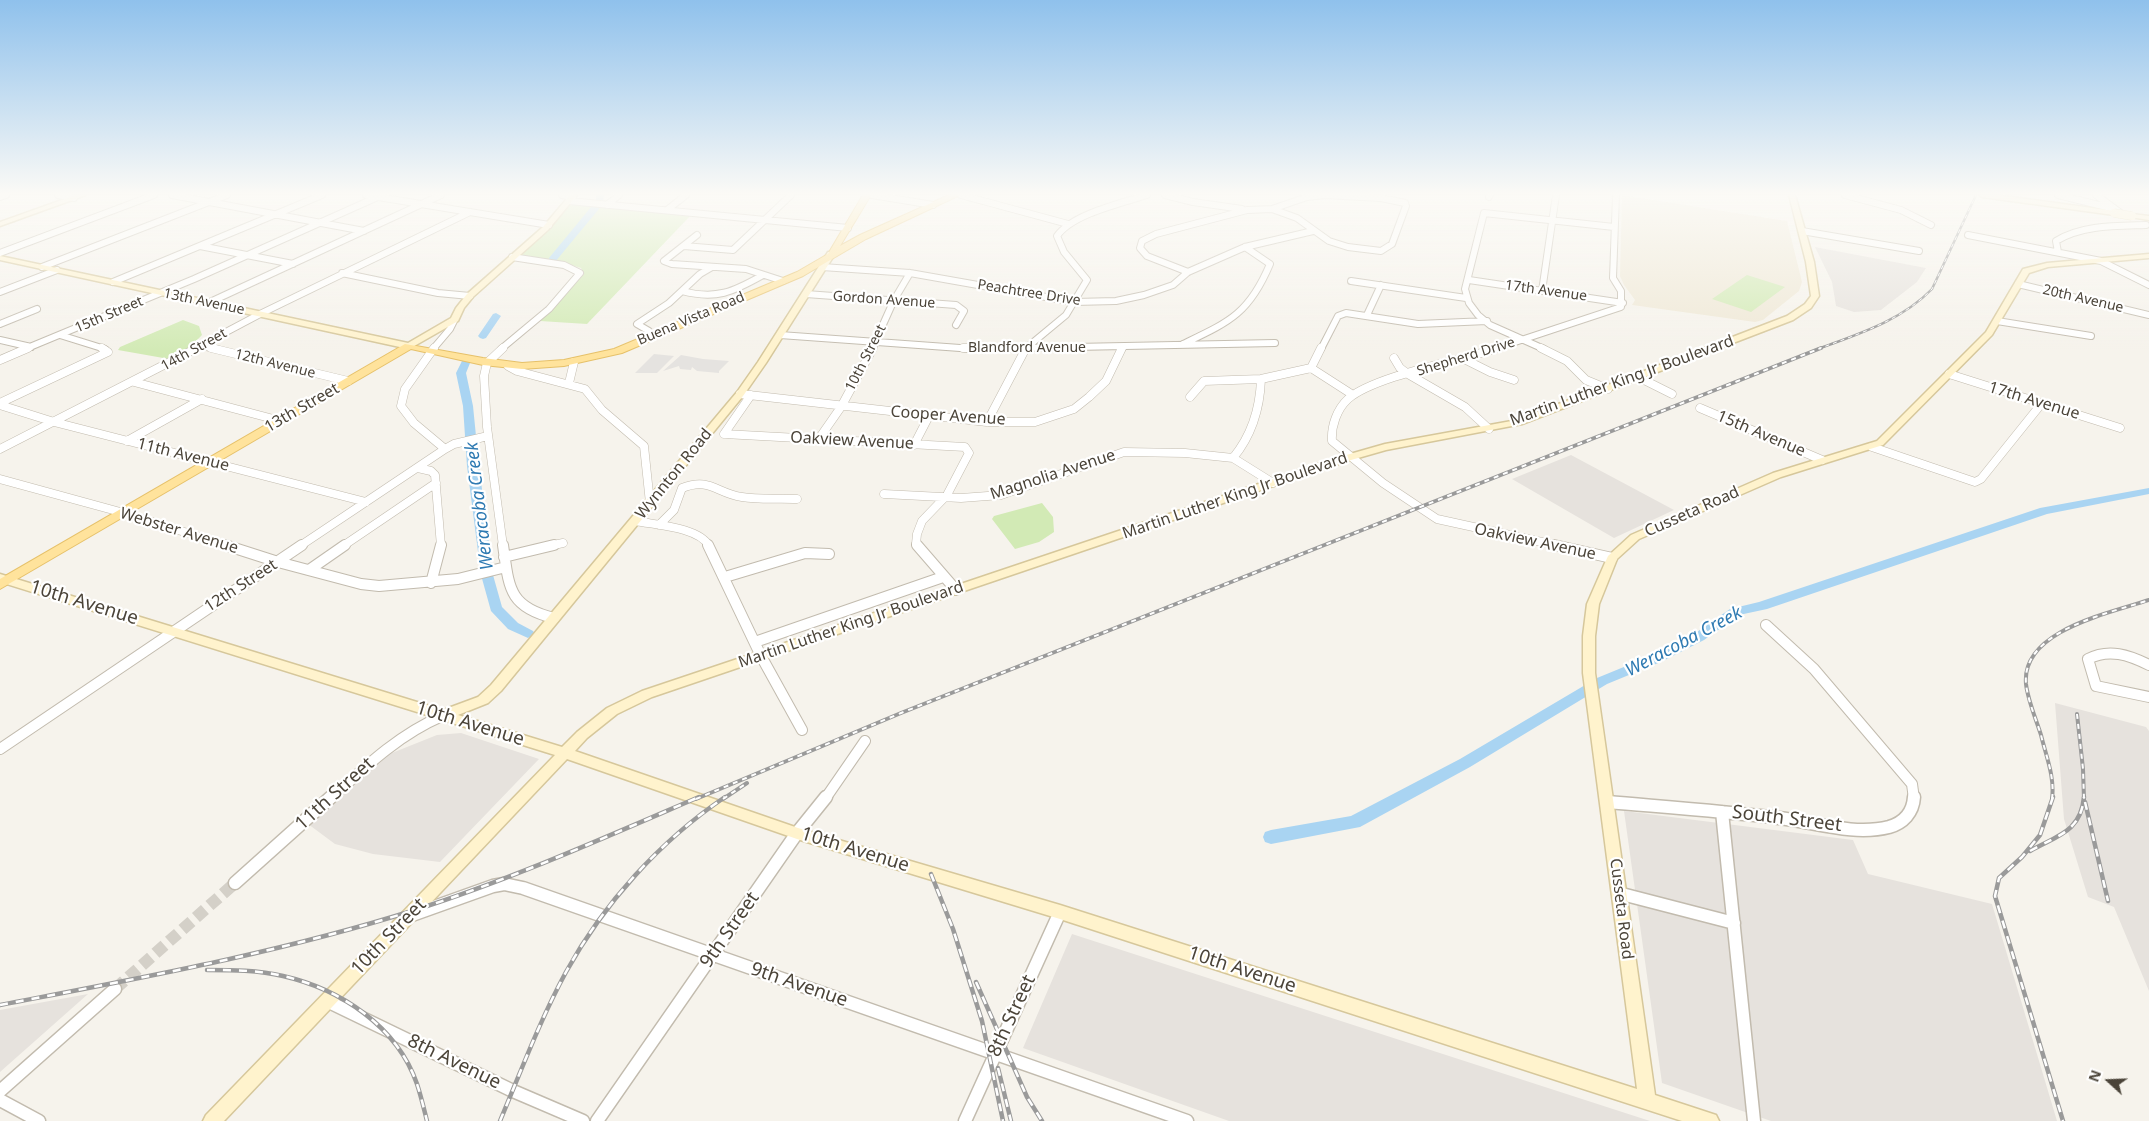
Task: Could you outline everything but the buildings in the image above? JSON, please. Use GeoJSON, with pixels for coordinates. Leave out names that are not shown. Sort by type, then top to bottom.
{"type":"FeatureCollection","features":[{"type":"Feature","properties":{"kind":"main road","name":"13th Street"},"geometry":{"type":"LineString","coordinates":[[3,581],[124,513],[454,319],[470,296],[523,247]]}},
{"type":"Feature","properties":{"kind":"main road","name":"Wynnton Road"},"geometry":{"type":"LineString","coordinates":[[442,716],[483,700],[496,688],[740,394],[835,247]]}},
{"type":"Feature","properties":{"kind":"main road","name":"Buena Vista Road"},"geometry":{"type":"LineString","coordinates":[[409,346],[508,366],[574,362],[618,351],[800,274],[845,247]]}},
{"type":"Feature","properties":{"kind":"main road","name":"Martin Luther King Jr Boulevard"},"geometry":{"type":"LineString","coordinates":[[566,753],[582,735],[612,710],[647,694],[1350,457],[1385,447],[1519,422],[1790,318],[1808,306],[1815,296],[1814,282],[1806,247]]}},
{"type":"Feature","properties":{"kind":"main road","name":"Cusseta Road"},"geometry":{"type":"LineString","coordinates":[[1647,1100],[1589,673],[1588,636],[1593,604],[1612,558],[1635,537],[1646,532],[1777,475],[1822,460],[1872,447],[1887,438],[1989,333],[2022,274],[2033,268],[2149,256]]}},
{"type":"Feature","properties":{"kind":"main road","name":"13th Avenue"},"geometry":{"type":"LineString","coordinates":[[0,258],[409,346]]}},
{"type":"Feature","properties":{"kind":"main road"},"geometry":{"type":"LineString","coordinates":[[800,274],[817,276]]}},
{"type":"Feature","properties":{"kind":"main road","name":"10th Avenue"},"geometry":{"type":"LineString","coordinates":[[3,581],[173,630],[442,716],[566,753],[797,833],[1060,912],[1710,1121]]}},
{"type":"Feature","properties":{"kind":"main road","name":"10th Street"},"geometry":{"type":"LineString","coordinates":[[212,1121],[566,753]]}},
{"type":"Feature","properties":{"kind":"street"},"geometry":{"type":"LineString","coordinates":[[0,253],[15,247]]}},
{"type":"Feature","properties":{"kind":"street"},"geometry":{"type":"LineString","coordinates":[[42,267],[93,247]]}},
{"type":"Feature","properties":{"kind":"street"},"geometry":{"type":"LineString","coordinates":[[113,282],[197,247]]}},
{"type":"Feature","properties":{"kind":"street"},"geometry":{"type":"LineString","coordinates":[[207,247],[293,264]]}},
{"type":"Feature","properties":{"kind":"street","name":"15th Street"},"geometry":{"type":"LineString","coordinates":[[0,360],[162,293],[263,247]]}},
{"type":"Feature","properties":{"kind":"street"},"geometry":{"type":"LineString","coordinates":[[208,303],[329,247]]}},
{"type":"Feature","properties":{"kind":"street","name":"14th Street"},"geometry":{"type":"LineString","coordinates":[[0,449],[134,382],[260,314],[396,247]]}},
{"type":"Feature","properties":{"kind":"street"},"geometry":{"type":"LineString","coordinates":[[682,247],[664,261],[672,264],[746,269],[783,281]]}},
{"type":"Feature","properties":{"kind":"street"},"geometry":{"type":"LineString","coordinates":[[695,247],[733,250],[736,247]]}},
{"type":"Feature","properties":{"kind":"street"},"geometry":{"type":"LineString","coordinates":[[987,422],[1024,350],[1066,315],[1087,280],[1060,247]]}},
{"type":"Feature","properties":{"kind":"street"},"geometry":{"type":"LineString","coordinates":[[1140,247],[1146,256],[1188,272]]}},
{"type":"Feature","properties":{"kind":"street","name":"Peachtree Drive"},"geometry":{"type":"LineString","coordinates":[[822,267],[910,273],[1074,302],[1116,301],[1144,295],[1173,285],[1188,272],[1244,247]]}},
{"type":"Feature","properties":{"kind":"street"},"geometry":{"type":"LineString","coordinates":[[1181,345],[1224,325],[1236,317],[1254,300],[1270,264],[1245,247]]}},
{"type":"Feature","properties":{"kind":"street"},"geometry":{"type":"LineString","coordinates":[[1351,247],[1380,251],[1387,247]]}},
{"type":"Feature","properties":{"kind":"street"},"geometry":{"type":"LineString","coordinates":[[1477,247],[1465,289],[1466,298],[1471,306],[1487,321],[1520,340],[1564,359],[1584,378],[1608,389]]}},
{"type":"Feature","properties":{"kind":"street"},"geometry":{"type":"LineString","coordinates":[[1542,291],[1548,247]]}},
{"type":"Feature","properties":{"kind":"street"},"geometry":{"type":"LineString","coordinates":[[1614,247],[1613,278],[1621,291],[1623,303]]}},
{"type":"Feature","properties":{"kind":"street"},"geometry":{"type":"LineString","coordinates":[[1897,247],[1919,251]]}},
{"type":"Feature","properties":{"kind":"street"},"geometry":{"type":"LineString","coordinates":[[2035,247],[2101,261],[2149,285]]}},
{"type":"Feature","properties":{"kind":"street"},"geometry":{"type":"LineString","coordinates":[[2057,247],[2058,252]]}},
{"type":"Feature","properties":{"kind":"street"},"geometry":{"type":"LineString","coordinates":[[512,257],[564,265],[580,273],[529,327],[487,362],[483,372],[482,386],[506,567],[517,603],[532,614],[554,618]]}},
{"type":"Feature","properties":{"kind":"street"},"geometry":{"type":"LineString","coordinates":[[650,337],[649,331],[637,324],[669,303],[703,272],[713,267]]}},
{"type":"Feature","properties":{"kind":"street"},"geometry":{"type":"LineString","coordinates":[[0,292],[58,270]]}},
{"type":"Feature","properties":{"kind":"street"},"geometry":{"type":"LineString","coordinates":[[342,273],[438,292],[470,296]]}},
{"type":"Feature","properties":{"kind":"street","name":"10th Street"},"geometry":{"type":"LineString","coordinates":[[818,440],[841,407],[876,343],[894,300],[910,273]]}},
{"type":"Feature","properties":{"kind":"street"},"geometry":{"type":"LineString","coordinates":[[682,291],[703,296],[725,295],[763,275]]}},
{"type":"Feature","properties":{"kind":"street","name":"17th Avenue"},"geometry":{"type":"LineString","coordinates":[[1469,280],[1623,303]]}},
{"type":"Feature","properties":{"kind":"street"},"geometry":{"type":"LineString","coordinates":[[1351,281],[1466,298]]}},
{"type":"Feature","properties":{"kind":"street","name":"20th Avenue"},"geometry":{"type":"LineString","coordinates":[[2018,284],[2149,315]]}},
{"type":"Feature","properties":{"kind":"street"},"geometry":{"type":"LineString","coordinates":[[1367,315],[1381,285]]}},
{"type":"Feature","properties":{"kind":"street","name":"Gordon Avenue"},"geometry":{"type":"LineString","coordinates":[[806,294],[962,307]]}},
{"type":"Feature","properties":{"kind":"street","name":"Shepherd Drive"},"geometry":{"type":"LineString","coordinates":[[1353,395],[1408,374],[1464,359],[1621,307],[1623,303]]}},
{"type":"Feature","properties":{"kind":"street"},"geometry":{"type":"LineString","coordinates":[[956,325],[964,311],[962,307]]}},
{"type":"Feature","properties":{"kind":"street"},"geometry":{"type":"LineString","coordinates":[[0,324],[37,309]]}},
{"type":"Feature","properties":{"kind":"street"},"geometry":{"type":"LineString","coordinates":[[1311,368],[1338,316],[1352,312],[1427,326],[1487,321]]}},
{"type":"Feature","properties":{"kind":"street"},"geometry":{"type":"LineString","coordinates":[[446,449],[402,408],[403,393],[454,319]]}},
{"type":"Feature","properties":{"kind":"street"},"geometry":{"type":"LineString","coordinates":[[1997,321],[2090,336]]}},
{"type":"Feature","properties":{"kind":"street","name":"Blandford Avenue"},"geometry":{"type":"LineString","coordinates":[[780,335],[946,348],[1024,350],[1275,343]]}},
{"type":"Feature","properties":{"kind":"street"},"geometry":{"type":"LineString","coordinates":[[0,404],[108,352],[104,349],[60,336]]}},
{"type":"Feature","properties":{"kind":"street"},"geometry":{"type":"LineString","coordinates":[[0,340],[31,347]]}},
{"type":"Feature","properties":{"kind":"street","name":"12th Avenue"},"geometry":{"type":"LineString","coordinates":[[202,346],[348,382]]}},
{"type":"Feature","properties":{"kind":"street","name":"Cooper Avenue"},"geometry":{"type":"LineString","coordinates":[[740,394],[841,407],[987,422],[1035,422],[1074,409],[1106,380],[1122,347]]}},
{"type":"Feature","properties":{"kind":"street"},"geometry":{"type":"LineString","coordinates":[[1394,358],[1400,368],[1408,374],[1465,407],[1489,428]]}},
{"type":"Feature","properties":{"kind":"street"},"geometry":{"type":"LineString","coordinates":[[1464,359],[1490,372],[1514,380]]}},
{"type":"Feature","properties":{"kind":"street"},"geometry":{"type":"LineString","coordinates":[[569,383],[574,362]]}},
{"type":"Feature","properties":{"kind":"street"},"geometry":{"type":"LineString","coordinates":[[508,366],[517,371],[569,383],[585,389],[602,410],[644,446],[650,503]]}},
{"type":"Feature","properties":{"kind":"street"},"geometry":{"type":"LineString","coordinates":[[1190,397],[1200,383],[1204,381],[1261,379],[1311,368],[1353,395],[1341,408],[1331,433],[1332,441],[1350,457]]}},
{"type":"Feature","properties":{"kind":"street","name":"17th Avenue"},"geometry":{"type":"LineString","coordinates":[[1949,374],[2120,428]]}},
{"type":"Feature","properties":{"kind":"street"},"geometry":{"type":"LineString","coordinates":[[1638,377],[1672,394]]}},
{"type":"Feature","properties":{"kind":"street"},"geometry":{"type":"LineString","coordinates":[[1233,458],[1249,436],[1255,420],[1260,404],[1261,379]]}},
{"type":"Feature","properties":{"kind":"street"},"geometry":{"type":"LineString","coordinates":[[134,382],[281,421]]}},
{"type":"Feature","properties":{"kind":"street","name":"Wynnton Road"},"geometry":{"type":"LineString","coordinates":[[724,434],[751,395]]}},
{"type":"Feature","properties":{"kind":"street"},"geometry":{"type":"LineString","coordinates":[[127,441],[202,399]]}},
{"type":"Feature","properties":{"kind":"street"},"geometry":{"type":"LineString","coordinates":[[1872,447],[1975,482],[1981,479],[2042,403]]}},
{"type":"Feature","properties":{"kind":"street","name":"11th Avenue"},"geometry":{"type":"LineString","coordinates":[[0,404],[54,422],[366,502]]}},
{"type":"Feature","properties":{"kind":"street","name":"15th Avenue"},"geometry":{"type":"LineString","coordinates":[[1700,408],[1822,460]]}},
{"type":"Feature","properties":{"kind":"street"},"geometry":{"type":"LineString","coordinates":[[914,445],[929,416]]}},
{"type":"Feature","properties":{"kind":"street","name":"Oakview Avenue"},"geometry":{"type":"LineString","coordinates":[[724,434],[965,447],[969,453],[946,496]]}},
{"type":"Feature","properties":{"kind":"street","name":"12th Street"},"geometry":{"type":"LineString","coordinates":[[0,748],[173,630],[446,449],[465,441],[488,436]]}},
{"type":"Feature","properties":{"kind":"street","name":"Magnolia Avenue"},"geometry":{"type":"LineString","coordinates":[[884,494],[961,498],[1000,495],[1124,452],[1233,458],[1273,483]]}},
{"type":"Feature","properties":{"kind":"street","name":"Oakview Avenue"},"geometry":{"type":"LineString","coordinates":[[1350,457],[1415,506],[1437,519],[1612,558]]}},
{"type":"Feature","properties":{"kind":"street"},"geometry":{"type":"LineString","coordinates":[[418,468],[430,471],[435,475],[436,482],[441,550],[431,583]]}},
{"type":"Feature","properties":{"kind":"street","name":"Webster Avenue"},"geometry":{"type":"LineString","coordinates":[[0,479],[124,513],[278,562],[354,582],[379,586],[431,583],[506,567]]}},
{"type":"Feature","properties":{"kind":"street"},"geometry":{"type":"LineString","coordinates":[[309,570],[436,482]]}},
{"type":"Feature","properties":{"kind":"street"},"geometry":{"type":"LineString","coordinates":[[659,525],[674,510],[682,488],[691,484],[713,484],[739,496],[797,499]]}},
{"type":"Feature","properties":{"kind":"street"},"geometry":{"type":"LineString","coordinates":[[946,496],[931,509],[916,533],[916,544],[956,590]]}},
{"type":"Feature","properties":{"kind":"street"},"geometry":{"type":"LineString","coordinates":[[636,521],[686,530],[706,541],[725,577],[761,656],[802,730]]}},
{"type":"Feature","properties":{"kind":"street"},"geometry":{"type":"LineString","coordinates":[[504,556],[563,543]]}},
{"type":"Feature","properties":{"kind":"street"},"geometry":{"type":"LineString","coordinates":[[725,577],[804,554],[828,554]]}},
{"type":"Feature","properties":{"kind":"street"},"geometry":{"type":"LineString","coordinates":[[754,642],[943,577]]}},
{"type":"Feature","properties":{"kind":"street","name":"South Street"},"geometry":{"type":"LineString","coordinates":[[1754,1121],[1722,812],[1865,829],[1895,824],[1907,817],[1915,802],[1912,784],[1876,740],[1814,669],[1766,625]]}},
{"type":"Feature","properties":{"kind":"street"},"geometry":{"type":"LineString","coordinates":[[2149,665],[2118,653],[2096,653],[2088,659],[2096,686],[2149,697]]}},
{"type":"Feature","properties":{"kind":"street","name":"11th Street"},"geometry":{"type":"LineString","coordinates":[[235,883],[387,748],[419,726],[442,716]]}},
{"type":"Feature","properties":{"kind":"street","name":"9th Street"},"geometry":{"type":"LineString","coordinates":[[597,1121],[797,833],[814,814],[865,741]]}},
{"type":"Feature","properties":{"kind":"street"},"geometry":{"type":"LineString","coordinates":[[1608,802],[1722,812]]}},
{"type":"Feature","properties":{"kind":"street","name":"9th Avenue"},"geometry":{"type":"LineString","coordinates":[[410,916],[505,884],[603,915],[1186,1121]]}},
{"type":"Feature","properties":{"kind":"street"},"geometry":{"type":"LineString","coordinates":[[1618,893],[1734,923]]}},
{"type":"Feature","properties":{"kind":"street","name":"8th Street"},"geometry":{"type":"LineString","coordinates":[[965,1121],[1060,912]]}},
{"type":"Feature","properties":{"kind":"street"},"geometry":{"type":"LineString","coordinates":[[0,1091],[115,989]]}},
{"type":"Feature","properties":{"kind":"street","name":"8th Avenue"},"geometry":{"type":"LineString","coordinates":[[327,1001],[513,1090],[583,1121]]}},
{"type":"Feature","properties":{"kind":"street"},"geometry":{"type":"LineString","coordinates":[[0,1100],[39,1121]]}},
{"type":"Feature","properties":{"kind":"shaded area"},"geometry":{"type":"Polygon","coordinates":[[[1621,247],[1793,247],[1802,282],[1799,291],[1763,320],[1755,322],[1632,305],[1635,300],[1620,276],[1621,247]]]}},
{"type":"Feature","properties":{"kind":"shaded area"},"geometry":{"type":"Polygon","coordinates":[[[1815,247],[1926,268],[1917,282],[1881,310],[1854,312],[1836,306],[1832,282],[1815,247]]]}},
{"type":"Feature","properties":{"kind":"shaded area"},"geometry":{"type":"Polygon","coordinates":[[[654,354],[674,356],[657,373],[635,373],[654,354]]]}},
{"type":"Feature","properties":{"kind":"shaded area"},"geometry":{"type":"Polygon","coordinates":[[[681,355],[729,361],[719,373],[697,371],[692,367],[691,370],[680,369],[679,366],[663,371],[681,355]]]}},
{"type":"Feature","properties":{"kind":"shaded area"},"geometry":{"type":"Polygon","coordinates":[[[1571,455],[1674,510],[1614,538],[1512,479],[1571,455]]]}},
{"type":"Feature","properties":{"kind":"shaded area"},"geometry":{"type":"Polygon","coordinates":[[[2055,703],[2146,727],[2149,731],[2149,991],[2114,907],[2088,897],[2064,819],[2055,703]]]}},
{"type":"Feature","properties":{"kind":"shaded area"},"geometry":{"type":"Polygon","coordinates":[[[461,733],[539,759],[440,862],[373,854],[335,844],[308,824],[382,757],[437,735],[461,733]]]}},
{"type":"Feature","properties":{"kind":"shaded area"},"geometry":{"type":"Polygon","coordinates":[[[1624,811],[1853,840],[1868,874],[1992,904],[2057,1121],[1771,1121],[1662,1083],[1624,811]]]}},
{"type":"Feature","properties":{"kind":"shaded area"},"geometry":{"type":"Polygon","coordinates":[[[1072,934],[1650,1121],[1229,1121],[1023,1048],[1072,934]]]}},
{"type":"Feature","properties":{"kind":"shaded area"},"geometry":{"type":"Polygon","coordinates":[[[88,994],[0,1072],[0,1010],[88,994]]]}},
{"type":"Feature","properties":{"kind":"green space"},"geometry":{"type":"Polygon","coordinates":[[[526,247],[660,247],[587,324],[540,321],[584,274],[581,268],[516,255],[526,247]]]}},
{"type":"Feature","properties":{"kind":"green space"},"geometry":{"type":"Polygon","coordinates":[[[1747,275],[1785,287],[1751,312],[1712,299],[1747,275]]]}},
{"type":"Feature","properties":{"kind":"green space"},"geometry":{"type":"Polygon","coordinates":[[[183,320],[199,326],[202,335],[191,346],[169,359],[118,350],[120,347],[183,320]]]}},
{"type":"Feature","properties":{"kind":"green space"},"geometry":{"type":"Polygon","coordinates":[[[1042,503],[1053,517],[1054,532],[1039,542],[1015,549],[992,519],[994,516],[1042,503]]]}},
{"type":"Feature","properties":{"kind":"waterway","name":"Weracoba Creek"},"geometry":{"type":"LineString","coordinates":[[552,260],[564,247]]}},
{"type":"Feature","properties":{"kind":"waterway","name":"Weracoba Creek"},"geometry":{"type":"LineString","coordinates":[[483,336],[496,316]]}},
{"type":"Feature","properties":{"kind":"waterway","name":"Weracoba Creek"},"geometry":{"type":"LineString","coordinates":[[465,363],[461,373],[468,406],[473,466],[487,575],[496,608],[513,626],[528,634]]}},
{"type":"Feature","properties":{"kind":"waterway","name":"Weracoba Creek"},"geometry":{"type":"LineString","coordinates":[[1271,837],[1354,822],[1465,763],[1602,681],[1658,658],[1699,637],[1735,612],[1762,606],[2044,511],[2149,491]]}},
{"type":"Feature","properties":{"kind":"tunnel"},"geometry":{"type":"LineString","coordinates":[[115,989],[235,883]]}},
{"type":"Feature","properties":{"kind":"railway"},"geometry":{"type":"LineString","coordinates":[[1818,349],[1863,332],[1907,310],[1932,289],[1952,247]]}},
{"type":"Feature","properties":{"kind":"railway"},"geometry":{"type":"LineString","coordinates":[[696,799],[901,713],[1821,348]]}},
{"type":"Feature","properties":{"kind":"railway"},"geometry":{"type":"LineString","coordinates":[[2052,799],[2050,767],[2027,690],[2028,665],[2038,650],[2053,637],[2071,627],[2092,618],[2149,600]]}},
{"type":"Feature","properties":{"kind":"railway"},"geometry":{"type":"LineString","coordinates":[[2077,714],[2084,797]]}},
{"type":"Feature","properties":{"kind":"railway"},"geometry":{"type":"LineString","coordinates":[[723,799],[747,783]]}},
{"type":"Feature","properties":{"kind":"railway"},"geometry":{"type":"LineString","coordinates":[[0,1005],[209,964],[312,939],[415,910],[559,857],[699,797]]}},
{"type":"Feature","properties":{"kind":"railway"},"geometry":{"type":"LineString","coordinates":[[500,1121],[548,1008],[581,946],[635,875],[678,833],[725,797]]}},
{"type":"Feature","properties":{"kind":"railway"},"geometry":{"type":"LineString","coordinates":[[2053,797],[2040,835],[2022,857],[1999,878],[1995,896],[2063,1121]]}},
{"type":"Feature","properties":{"kind":"railway"},"geometry":{"type":"LineString","coordinates":[[2030,851],[2066,832],[2078,818],[2084,797]]}},
{"type":"Feature","properties":{"kind":"railway"},"geometry":{"type":"LineString","coordinates":[[2085,802],[2108,901]]}},
{"type":"Feature","properties":{"kind":"railway"},"geometry":{"type":"LineString","coordinates":[[931,874],[953,929],[982,1021],[1003,1121]]}},
{"type":"Feature","properties":{"kind":"railway"},"geometry":{"type":"LineString","coordinates":[[207,970],[255,971],[283,976],[325,990],[364,1013],[396,1044],[408,1063],[417,1084],[427,1121]]}},
{"type":"Feature","properties":{"kind":"railway"},"geometry":{"type":"LineString","coordinates":[[976,982],[1027,1097],[1042,1121]]}},
{"type":"Feature","properties":{"kind":"railway"},"geometry":{"type":"LineString","coordinates":[[998,1068],[1011,1121]]}}]}
